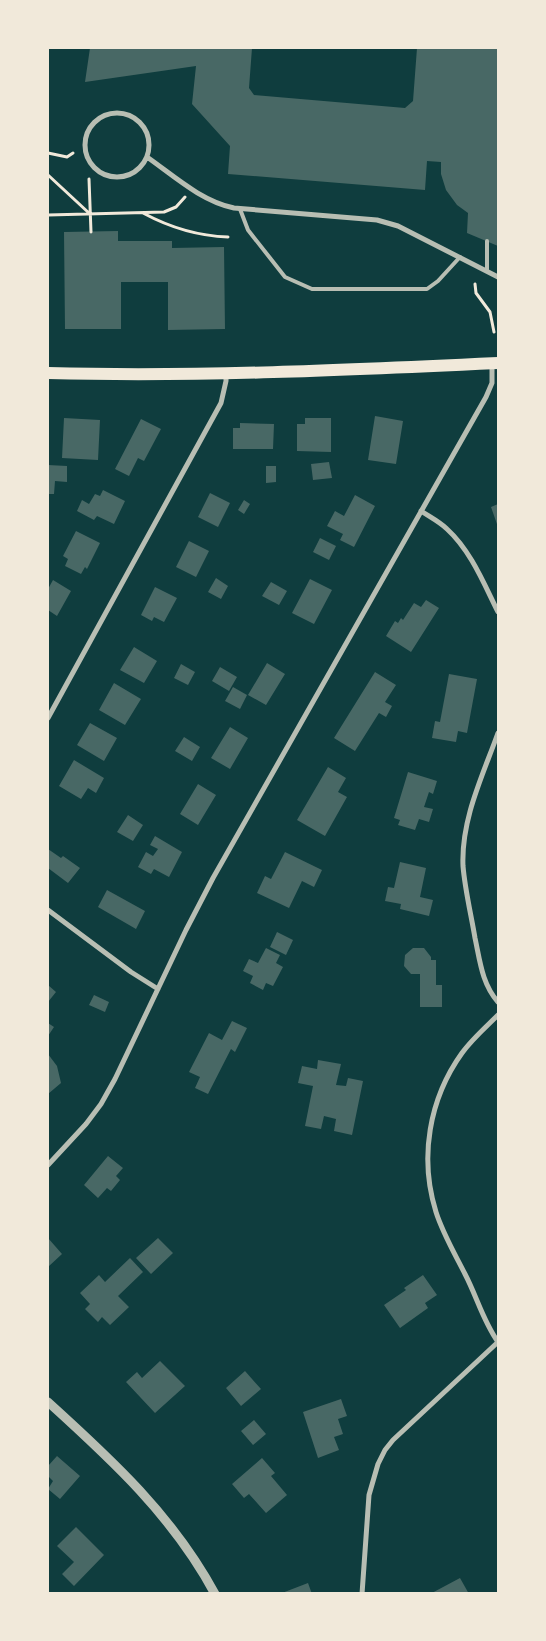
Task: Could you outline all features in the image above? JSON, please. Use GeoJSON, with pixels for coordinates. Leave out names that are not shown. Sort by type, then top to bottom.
{"type":"FeatureCollection","features":[{"type":"Feature","properties":{"kind":"main road"},"geometry":{"type":"LineString","coordinates":[[48,373],[115,375],[226,373],[406,368],[495,363]]}},
{"type":"Feature","properties":{"kind":"street"},"geometry":{"type":"LineString","coordinates":[[116,113],[126,114],[136,119],[143,126],[148,136],[149,146],[146,157],[141,166],[133,173],[112,177],[93,167],[87,158],[85,148],[86,137],[96,120],[116,113]]}},
{"type":"Feature","properties":{"kind":"street"},"geometry":{"type":"LineString","coordinates":[[146,157],[220,205],[377,220],[398,226],[498,277]]}},
{"type":"Feature","properties":{"kind":"street"},"geometry":{"type":"LineString","coordinates":[[48,1165],[86,1124],[101,1104],[115,1079],[213,878],[486,397],[492,383],[495,363]]}},
{"type":"Feature","properties":{"kind":"street"},"geometry":{"type":"LineString","coordinates":[[48,718],[221,403],[226,373]]}},
{"type":"Feature","properties":{"kind":"street"},"geometry":{"type":"LineString","coordinates":[[421,511],[446,527],[456,538],[467,553],[498,612]]}},
{"type":"Feature","properties":{"kind":"street"},"geometry":{"type":"LineString","coordinates":[[498,733],[467,824],[463,864],[465,885],[481,970],[486,984],[498,1002]]}},
{"type":"Feature","properties":{"kind":"street"},"geometry":{"type":"LineString","coordinates":[[48,910],[131,972],[158,989]]}},
{"type":"Feature","properties":{"kind":"street"},"geometry":{"type":"LineString","coordinates":[[362,1594],[369,1495],[372,1479],[385,1450],[401,1432],[498,1342],[486,1323],[472,1287],[436,1213],[429,1178],[428,1158],[430,1122],[444,1084],[463,1052],[498,1015]]}},
{"type":"Feature","properties":{"kind":"street"},"geometry":{"type":"LineString","coordinates":[[48,1402],[106,1455],[138,1488],[176,1532],[192,1554],[215,1594]]}},
{"type":"Feature","properties":{"kind":"lane"},"geometry":{"type":"LineString","coordinates":[[240,208],[248,230],[285,277],[312,289],[427,289],[438,281],[460,257]]}},
{"type":"Feature","properties":{"kind":"lane"},"geometry":{"type":"LineString","coordinates":[[487,241],[487,271]]}},
{"type":"Feature","properties":{"kind":"path"},"geometry":{"type":"LineString","coordinates":[[48,153],[67,157],[74,153]]}},
{"type":"Feature","properties":{"kind":"path"},"geometry":{"type":"LineString","coordinates":[[48,175],[91,214]]}},
{"type":"Feature","properties":{"kind":"path"},"geometry":{"type":"LineString","coordinates":[[89,179],[91,232]]}},
{"type":"Feature","properties":{"kind":"path"},"geometry":{"type":"LineString","coordinates":[[48,215],[170,210],[176,207],[186,196]]}},
{"type":"Feature","properties":{"kind":"path"},"geometry":{"type":"LineString","coordinates":[[143,212],[152,218],[193,233],[228,237]]}},
{"type":"Feature","properties":{"kind":"path"},"geometry":{"type":"LineString","coordinates":[[475,284],[476,293],[490,312],[494,332]]}},
{"type":"Feature","properties":{"kind":"building"},"geometry":{"type":"Polygon","coordinates":[[[90,48],[252,48],[249,88],[254,95],[405,108],[413,101],[417,48],[498,48],[498,246],[467,233],[468,213],[457,205],[446,190],[441,174],[441,162],[427,161],[425,190],[228,174],[230,146],[192,104],[196,66],[85,82],[90,48]]]}},
{"type":"Feature","properties":{"kind":"building"},"geometry":{"type":"Polygon","coordinates":[[[118,231],[118,241],[172,241],[172,248],[224,247],[225,329],[168,330],[168,282],[121,282],[121,329],[65,329],[64,232],[118,231]]]}},
{"type":"Feature","properties":{"kind":"building"},"geometry":{"type":"Polygon","coordinates":[[[375,416],[403,421],[396,464],[368,460],[375,416]]]}},
{"type":"Feature","properties":{"kind":"building"},"geometry":{"type":"Polygon","coordinates":[[[64,418],[100,420],[98,460],[62,458],[64,418]]]}},
{"type":"Feature","properties":{"kind":"building"},"geometry":{"type":"Polygon","coordinates":[[[305,418],[331,418],[331,452],[297,451],[297,424],[305,424],[305,418]]]}},
{"type":"Feature","properties":{"kind":"building"},"geometry":{"type":"Polygon","coordinates":[[[141,419],[161,429],[144,461],[138,458],[129,476],[115,469],[141,419]]]}},
{"type":"Feature","properties":{"kind":"building"},"geometry":{"type":"Polygon","coordinates":[[[240,423],[274,424],[273,449],[233,449],[233,428],[240,428],[240,423]]]}},
{"type":"Feature","properties":{"kind":"building"},"geometry":{"type":"Polygon","coordinates":[[[329,462],[332,478],[313,480],[311,464],[329,462]]]}},
{"type":"Feature","properties":{"kind":"building"},"geometry":{"type":"Polygon","coordinates":[[[48,465],[67,466],[67,482],[55,481],[54,494],[48,494],[48,465]]]}},
{"type":"Feature","properties":{"kind":"building"},"geometry":{"type":"Polygon","coordinates":[[[266,466],[276,466],[276,482],[266,483],[266,466]]]}},
{"type":"Feature","properties":{"kind":"building"},"geometry":{"type":"Polygon","coordinates":[[[103,490],[125,501],[114,524],[97,516],[94,520],[77,511],[82,500],[89,504],[95,494],[100,496],[103,490]]]}},
{"type":"Feature","properties":{"kind":"building"},"geometry":{"type":"Polygon","coordinates":[[[210,493],[230,503],[218,527],[198,517],[210,493]]]}},
{"type":"Feature","properties":{"kind":"building"},"geometry":{"type":"Polygon","coordinates":[[[355,495],[375,506],[354,547],[340,540],[343,534],[327,526],[335,511],[344,516],[355,495]]]}},
{"type":"Feature","properties":{"kind":"building"},"geometry":{"type":"Polygon","coordinates":[[[244,500],[250,504],[244,514],[238,510],[244,500]]]}},
{"type":"Feature","properties":{"kind":"building"},"geometry":{"type":"Polygon","coordinates":[[[498,504],[498,527],[491,507],[498,504]]]}},
{"type":"Feature","properties":{"kind":"building"},"geometry":{"type":"Polygon","coordinates":[[[76,531],[100,543],[87,569],[85,567],[81,574],[65,566],[68,559],[63,556],[76,531]]]}},
{"type":"Feature","properties":{"kind":"building"},"geometry":{"type":"Polygon","coordinates":[[[320,538],[336,546],[329,560],[313,552],[320,538]]]}},
{"type":"Feature","properties":{"kind":"building"},"geometry":{"type":"Polygon","coordinates":[[[189,541],[209,551],[196,577],[176,567],[189,541]]]}},
{"type":"Feature","properties":{"kind":"building"},"geometry":{"type":"Polygon","coordinates":[[[216,578],[228,586],[221,599],[208,592],[216,578]]]}},
{"type":"Feature","properties":{"kind":"building"},"geometry":{"type":"Polygon","coordinates":[[[310,579],[332,590],[314,624],[292,613],[310,579]]]}},
{"type":"Feature","properties":{"kind":"building"},"geometry":{"type":"Polygon","coordinates":[[[53,580],[71,591],[57,616],[48,610],[48,589],[53,580]]]}},
{"type":"Feature","properties":{"kind":"building"},"geometry":{"type":"Polygon","coordinates":[[[271,582],[287,591],[279,605],[262,596],[271,582]]]}},
{"type":"Feature","properties":{"kind":"building"},"geometry":{"type":"Polygon","coordinates":[[[155,587],[177,598],[164,622],[154,617],[152,621],[141,615],[155,587]]]}},
{"type":"Feature","properties":{"kind":"building"},"geometry":{"type":"Polygon","coordinates":[[[426,600],[439,608],[411,652],[386,636],[395,621],[398,623],[401,618],[403,620],[414,603],[421,607],[426,600]]]}},
{"type":"Feature","properties":{"kind":"building"},"geometry":{"type":"Polygon","coordinates":[[[134,647],[157,661],[144,683],[120,670],[134,647]]]}},
{"type":"Feature","properties":{"kind":"building"},"geometry":{"type":"Polygon","coordinates":[[[267,663],[285,674],[266,705],[248,695],[267,663]]]}},
{"type":"Feature","properties":{"kind":"building"},"geometry":{"type":"Polygon","coordinates":[[[181,664],[195,672],[188,685],[174,678],[181,664]]]}},
{"type":"Feature","properties":{"kind":"building"},"geometry":{"type":"Polygon","coordinates":[[[220,667],[237,677],[229,691],[212,681],[220,667]]]}},
{"type":"Feature","properties":{"kind":"building"},"geometry":{"type":"Polygon","coordinates":[[[375,672],[396,685],[385,702],[392,706],[386,717],[379,713],[355,751],[334,738],[375,672]]]}},
{"type":"Feature","properties":{"kind":"building"},"geometry":{"type":"Polygon","coordinates":[[[449,674],[477,679],[467,733],[458,731],[456,742],[432,738],[435,721],[440,722],[449,674]]]}},
{"type":"Feature","properties":{"kind":"building"},"geometry":{"type":"Polygon","coordinates":[[[114,683],[141,699],[125,725],[99,710],[114,683]]]}},
{"type":"Feature","properties":{"kind":"building"},"geometry":{"type":"Polygon","coordinates":[[[233,687],[247,695],[240,709],[225,701],[233,687]]]}},
{"type":"Feature","properties":{"kind":"building"},"geometry":{"type":"Polygon","coordinates":[[[90,723],[117,738],[104,761],[77,745],[90,723]]]}},
{"type":"Feature","properties":{"kind":"building"},"geometry":{"type":"Polygon","coordinates":[[[230,727],[248,738],[230,769],[211,758],[230,727]]]}},
{"type":"Feature","properties":{"kind":"building"},"geometry":{"type":"Polygon","coordinates":[[[184,737],[200,747],[192,761],[175,751],[184,737]]]}},
{"type":"Feature","properties":{"kind":"building"},"geometry":{"type":"Polygon","coordinates":[[[74,760],[104,778],[96,793],[88,788],[81,799],[59,786],[74,760]]]}},
{"type":"Feature","properties":{"kind":"building"},"geometry":{"type":"Polygon","coordinates":[[[328,767],[346,778],[338,792],[347,797],[325,836],[297,820],[328,767]]]}},
{"type":"Feature","properties":{"kind":"building"},"geometry":{"type":"Polygon","coordinates":[[[408,772],[437,781],[433,794],[429,792],[424,807],[433,809],[429,822],[419,819],[415,830],[398,825],[400,820],[394,818],[408,772]]]}},
{"type":"Feature","properties":{"kind":"building"},"geometry":{"type":"Polygon","coordinates":[[[198,784],[216,795],[198,825],[180,814],[198,784]]]}},
{"type":"Feature","properties":{"kind":"building"},"geometry":{"type":"Polygon","coordinates":[[[128,815],[143,825],[133,841],[117,832],[128,815]]]}},
{"type":"Feature","properties":{"kind":"building"},"geometry":{"type":"Polygon","coordinates":[[[155,836],[182,852],[169,877],[154,869],[151,874],[138,867],[146,852],[153,856],[158,849],[150,845],[155,836]]]}},
{"type":"Feature","properties":{"kind":"building"},"geometry":{"type":"Polygon","coordinates":[[[48,849],[61,858],[63,856],[80,868],[68,883],[48,868],[48,849]]]}},
{"type":"Feature","properties":{"kind":"building"},"geometry":{"type":"Polygon","coordinates":[[[285,852],[322,870],[314,887],[302,881],[289,908],[257,893],[265,876],[271,879],[285,852]]]}},
{"type":"Feature","properties":{"kind":"building"},"geometry":{"type":"Polygon","coordinates":[[[400,862],[426,868],[420,897],[433,900],[429,916],[400,909],[401,904],[385,901],[388,887],[394,888],[400,862]]]}},
{"type":"Feature","properties":{"kind":"building"},"geometry":{"type":"Polygon","coordinates":[[[107,890],[145,911],[136,929],[98,907],[107,890]]]}},
{"type":"Feature","properties":{"kind":"building"},"geometry":{"type":"Polygon","coordinates":[[[277,932],[293,940],[286,955],[270,947],[277,932]]]}},
{"type":"Feature","properties":{"kind":"building"},"geometry":{"type":"Polygon","coordinates":[[[266,948],[280,955],[276,963],[283,967],[273,986],[266,983],[263,990],[250,983],[253,976],[243,971],[249,959],[258,963],[266,948]]]}},
{"type":"Feature","properties":{"kind":"building"},"geometry":{"type":"Polygon","coordinates":[[[413,948],[424,948],[431,957],[431,960],[436,960],[436,985],[442,985],[442,1007],[420,1007],[420,974],[411,974],[404,966],[405,955],[413,948]]]}},
{"type":"Feature","properties":{"kind":"building"},"geometry":{"type":"Polygon","coordinates":[[[48,985],[56,992],[48,1002],[48,985]]]}},
{"type":"Feature","properties":{"kind":"building"},"geometry":{"type":"Polygon","coordinates":[[[94,995],[109,1002],[105,1012],[89,1005],[94,995]]]}},
{"type":"Feature","properties":{"kind":"building"},"geometry":{"type":"Polygon","coordinates":[[[232,1021],[247,1028],[235,1052],[231,1049],[208,1094],[195,1088],[200,1077],[189,1072],[209,1033],[222,1040],[232,1021]]]}},
{"type":"Feature","properties":{"kind":"building"},"geometry":{"type":"Polygon","coordinates":[[[48,1023],[54,1027],[48,1036],[48,1023]]]}},
{"type":"Feature","properties":{"kind":"building"},"geometry":{"type":"Polygon","coordinates":[[[48,1054],[57,1066],[61,1083],[48,1094],[48,1054]]]}},
{"type":"Feature","properties":{"kind":"building"},"geometry":{"type":"Polygon","coordinates":[[[318,1060],[341,1064],[336,1085],[346,1086],[348,1078],[363,1081],[352,1135],[334,1131],[336,1119],[324,1116],[321,1129],[305,1126],[313,1086],[298,1083],[302,1066],[317,1069],[318,1060]]]}},
{"type":"Feature","properties":{"kind":"building"},"geometry":{"type":"Polygon","coordinates":[[[108,1156],[123,1168],[116,1176],[120,1180],[111,1191],[107,1188],[98,1198],[84,1185],[108,1156]]]}},
{"type":"Feature","properties":{"kind":"building"},"geometry":{"type":"Polygon","coordinates":[[[48,1238],[62,1254],[48,1267],[48,1238]]]}},
{"type":"Feature","properties":{"kind":"building"},"geometry":{"type":"Polygon","coordinates":[[[158,1238],[173,1253],[151,1274],[136,1258],[158,1238]]]}},
{"type":"Feature","properties":{"kind":"building"},"geometry":{"type":"Polygon","coordinates":[[[130,1258],[143,1272],[118,1296],[129,1307],[110,1325],[102,1317],[98,1322],[85,1309],[90,1304],[80,1293],[99,1275],[105,1282],[130,1258]]]}},
{"type":"Feature","properties":{"kind":"building"},"geometry":{"type":"Polygon","coordinates":[[[423,1275],[437,1295],[425,1303],[428,1308],[400,1328],[384,1305],[406,1290],[404,1288],[423,1275]]]}},
{"type":"Feature","properties":{"kind":"building"},"geometry":{"type":"Polygon","coordinates":[[[160,1361],[185,1386],[155,1413],[126,1382],[137,1372],[142,1378],[160,1361]]]}},
{"type":"Feature","properties":{"kind":"building"},"geometry":{"type":"Polygon","coordinates":[[[245,1371],[261,1389],[241,1406],[226,1388],[245,1371]]]}},
{"type":"Feature","properties":{"kind":"building"},"geometry":{"type":"Polygon","coordinates":[[[341,1399],[347,1416],[338,1419],[343,1434],[334,1437],[339,1450],[318,1458],[303,1412],[341,1399]]]}},
{"type":"Feature","properties":{"kind":"building"},"geometry":{"type":"Polygon","coordinates":[[[254,1420],[266,1434],[253,1445],[241,1431],[254,1420]]]}},
{"type":"Feature","properties":{"kind":"building"},"geometry":{"type":"Polygon","coordinates":[[[57,1456],[80,1476],[60,1499],[48,1489],[53,1481],[48,1476],[48,1466],[57,1456]]]}},
{"type":"Feature","properties":{"kind":"building"},"geometry":{"type":"Polygon","coordinates":[[[262,1458],[275,1473],[271,1476],[287,1495],[266,1513],[249,1494],[244,1498],[232,1484],[262,1458]]]}},
{"type":"Feature","properties":{"kind":"building"},"geometry":{"type":"Polygon","coordinates":[[[76,1527],[104,1555],[74,1586],[62,1574],[74,1562],[57,1546],[76,1527]]]}},
{"type":"Feature","properties":{"kind":"building"},"geometry":{"type":"Polygon","coordinates":[[[460,1578],[469,1594],[430,1594],[460,1578]]]}},
{"type":"Feature","properties":{"kind":"building"},"geometry":{"type":"Polygon","coordinates":[[[308,1583],[312,1594],[282,1594],[282,1593],[308,1583]]]}}]}
